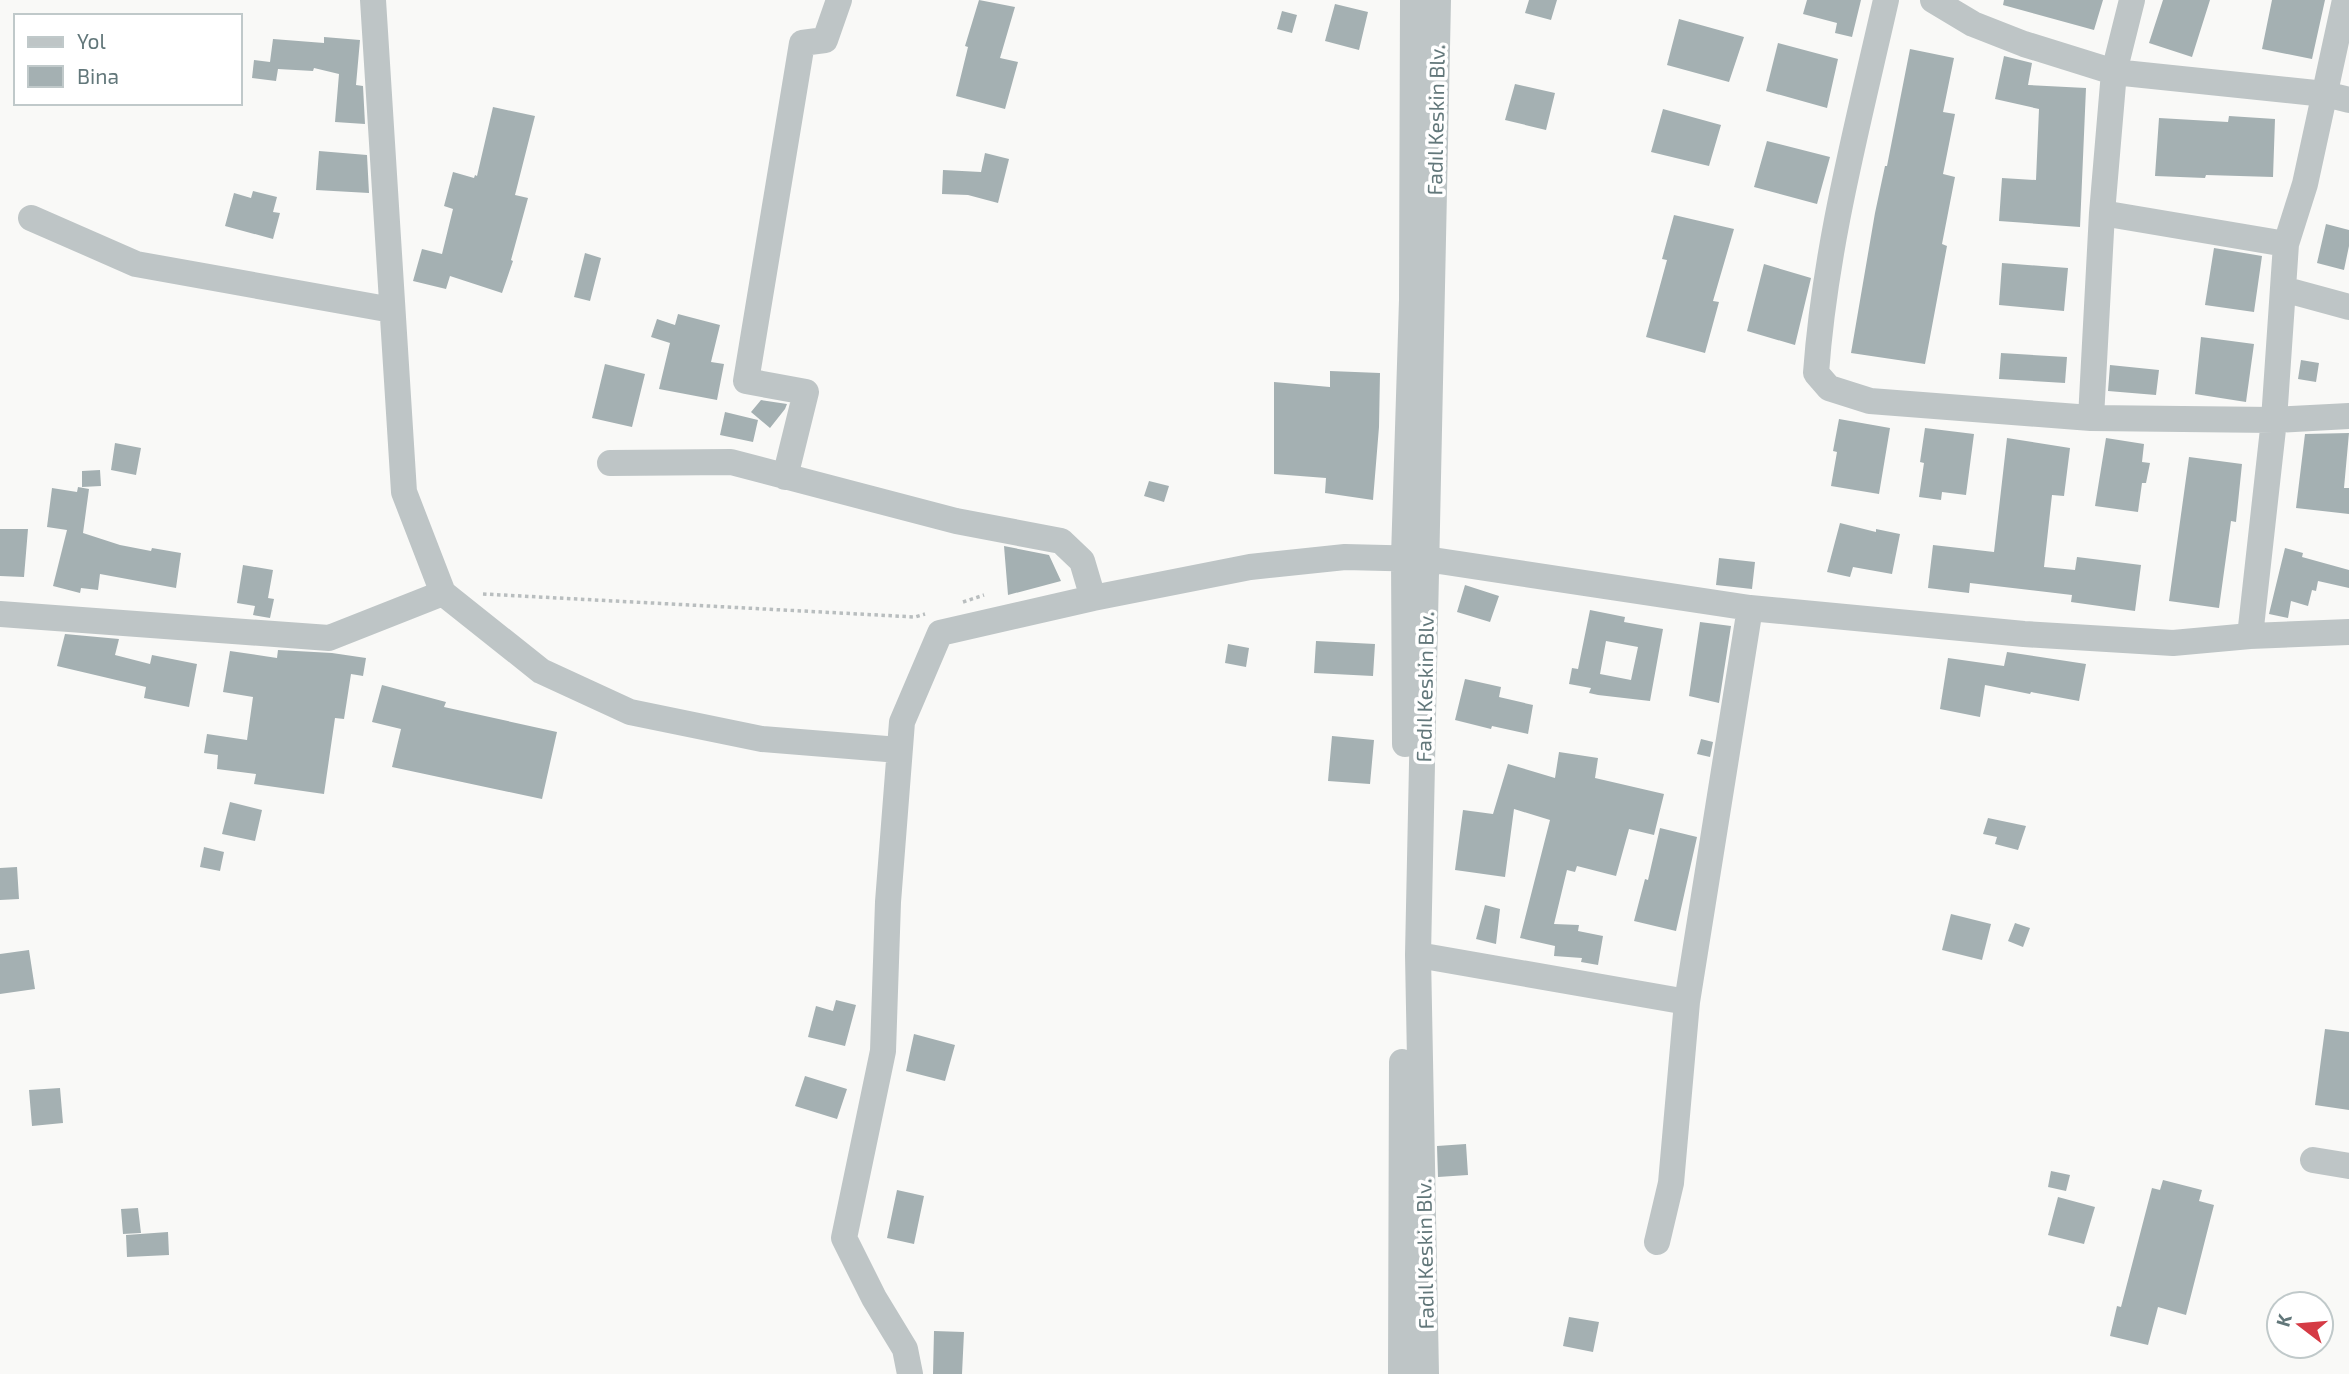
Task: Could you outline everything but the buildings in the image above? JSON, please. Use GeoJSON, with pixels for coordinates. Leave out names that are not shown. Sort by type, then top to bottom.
{"type":"FeatureCollection","features":[{"type":"Feature","properties":{"kind":"street"},"geometry":{"type":"LineString","coordinates":[[373,0],[404,492],[443,593],[541,671],[630,712],[762,738],[899,750]]}},
{"type":"Feature","properties":{"kind":"street"},"geometry":{"type":"LineString","coordinates":[[785,477],[806,392],[746,381],[802,43],[825,40],[839,0]]}},
{"type":"Feature","properties":{"kind":"street","name":"Fadıl Keskin Blv."},"geometry":{"type":"LineString","coordinates":[[1413,0],[1412,300],[1418,955],[1426,1374]]}},
{"type":"Feature","properties":{"kind":"street","name":"Fadıl Keskin Blv."},"geometry":{"type":"LineString","coordinates":[[1401,1374],[1405,730],[1415,558],[1438,0]]}},
{"type":"Feature","properties":{"kind":"street"},"geometry":{"type":"LineString","coordinates":[[1886,0],[1833,232],[1818,335],[1816,373],[1829,388],[1870,401],[2091,418],[2274,420],[2349,416]]}},
{"type":"Feature","properties":{"kind":"street"},"geometry":{"type":"LineString","coordinates":[[1933,0],[1976,12],[2024,44],[2114,72],[2337,97]]}},
{"type":"Feature","properties":{"kind":"street"},"geometry":{"type":"LineString","coordinates":[[2091,418],[2102,213],[2114,72],[2132,0]]}},
{"type":"Feature","properties":{"kind":"street"},"geometry":{"type":"LineString","coordinates":[[2250,636],[2274,420],[2286,244],[2337,97],[2345,0]]}},
{"type":"Feature","properties":{"kind":"street"},"geometry":{"type":"LineString","coordinates":[[2102,213],[2286,244]]}},
{"type":"Feature","properties":{"kind":"street"},"geometry":{"type":"LineString","coordinates":[[31,218],[136,264],[392,310]]}},
{"type":"Feature","properties":{"kind":"street"},"geometry":{"type":"LineString","coordinates":[[2283,289],[2349,307]]}},
{"type":"Feature","properties":{"kind":"street"},"geometry":{"type":"LineString","coordinates":[[610,463],[731,462],[956,522],[1061,541],[1082,561],[1093,598]]}},
{"type":"Feature","properties":{"kind":"street"},"geometry":{"type":"LineString","coordinates":[[910,1374],[905,1349],[874,1298],[844,1238],[883,1051],[888,902],[902,722],[940,633],[1093,598],[1250,567],[1345,557],[1415,558],[1750,608],[2024,634],[2159,642],[2349,632]]}},
{"type":"Feature","properties":{"kind":"street"},"geometry":{"type":"LineString","coordinates":[[0,614],[329,638],[443,593]]}},
{"type":"Feature","properties":{"kind":"street"},"geometry":{"type":"LineString","coordinates":[[1657,1242],[1671,1183],[1687,1002],[1750,608]]}},
{"type":"Feature","properties":{"kind":"street"},"geometry":{"type":"LineString","coordinates":[[1418,955],[1687,1002]]}},
{"type":"Feature","properties":{"kind":"street"},"geometry":{"type":"LineString","coordinates":[[2313,1160],[2349,1166]]}},
{"type":"Feature","properties":{"kind":"path"},"geometry":{"type":"LineString","coordinates":[[443,593],[915,617],[927,613]]}},
{"type":"Feature","properties":{"kind":"path"},"geometry":{"type":"LineString","coordinates":[[961,602],[984,595]]}}]}
